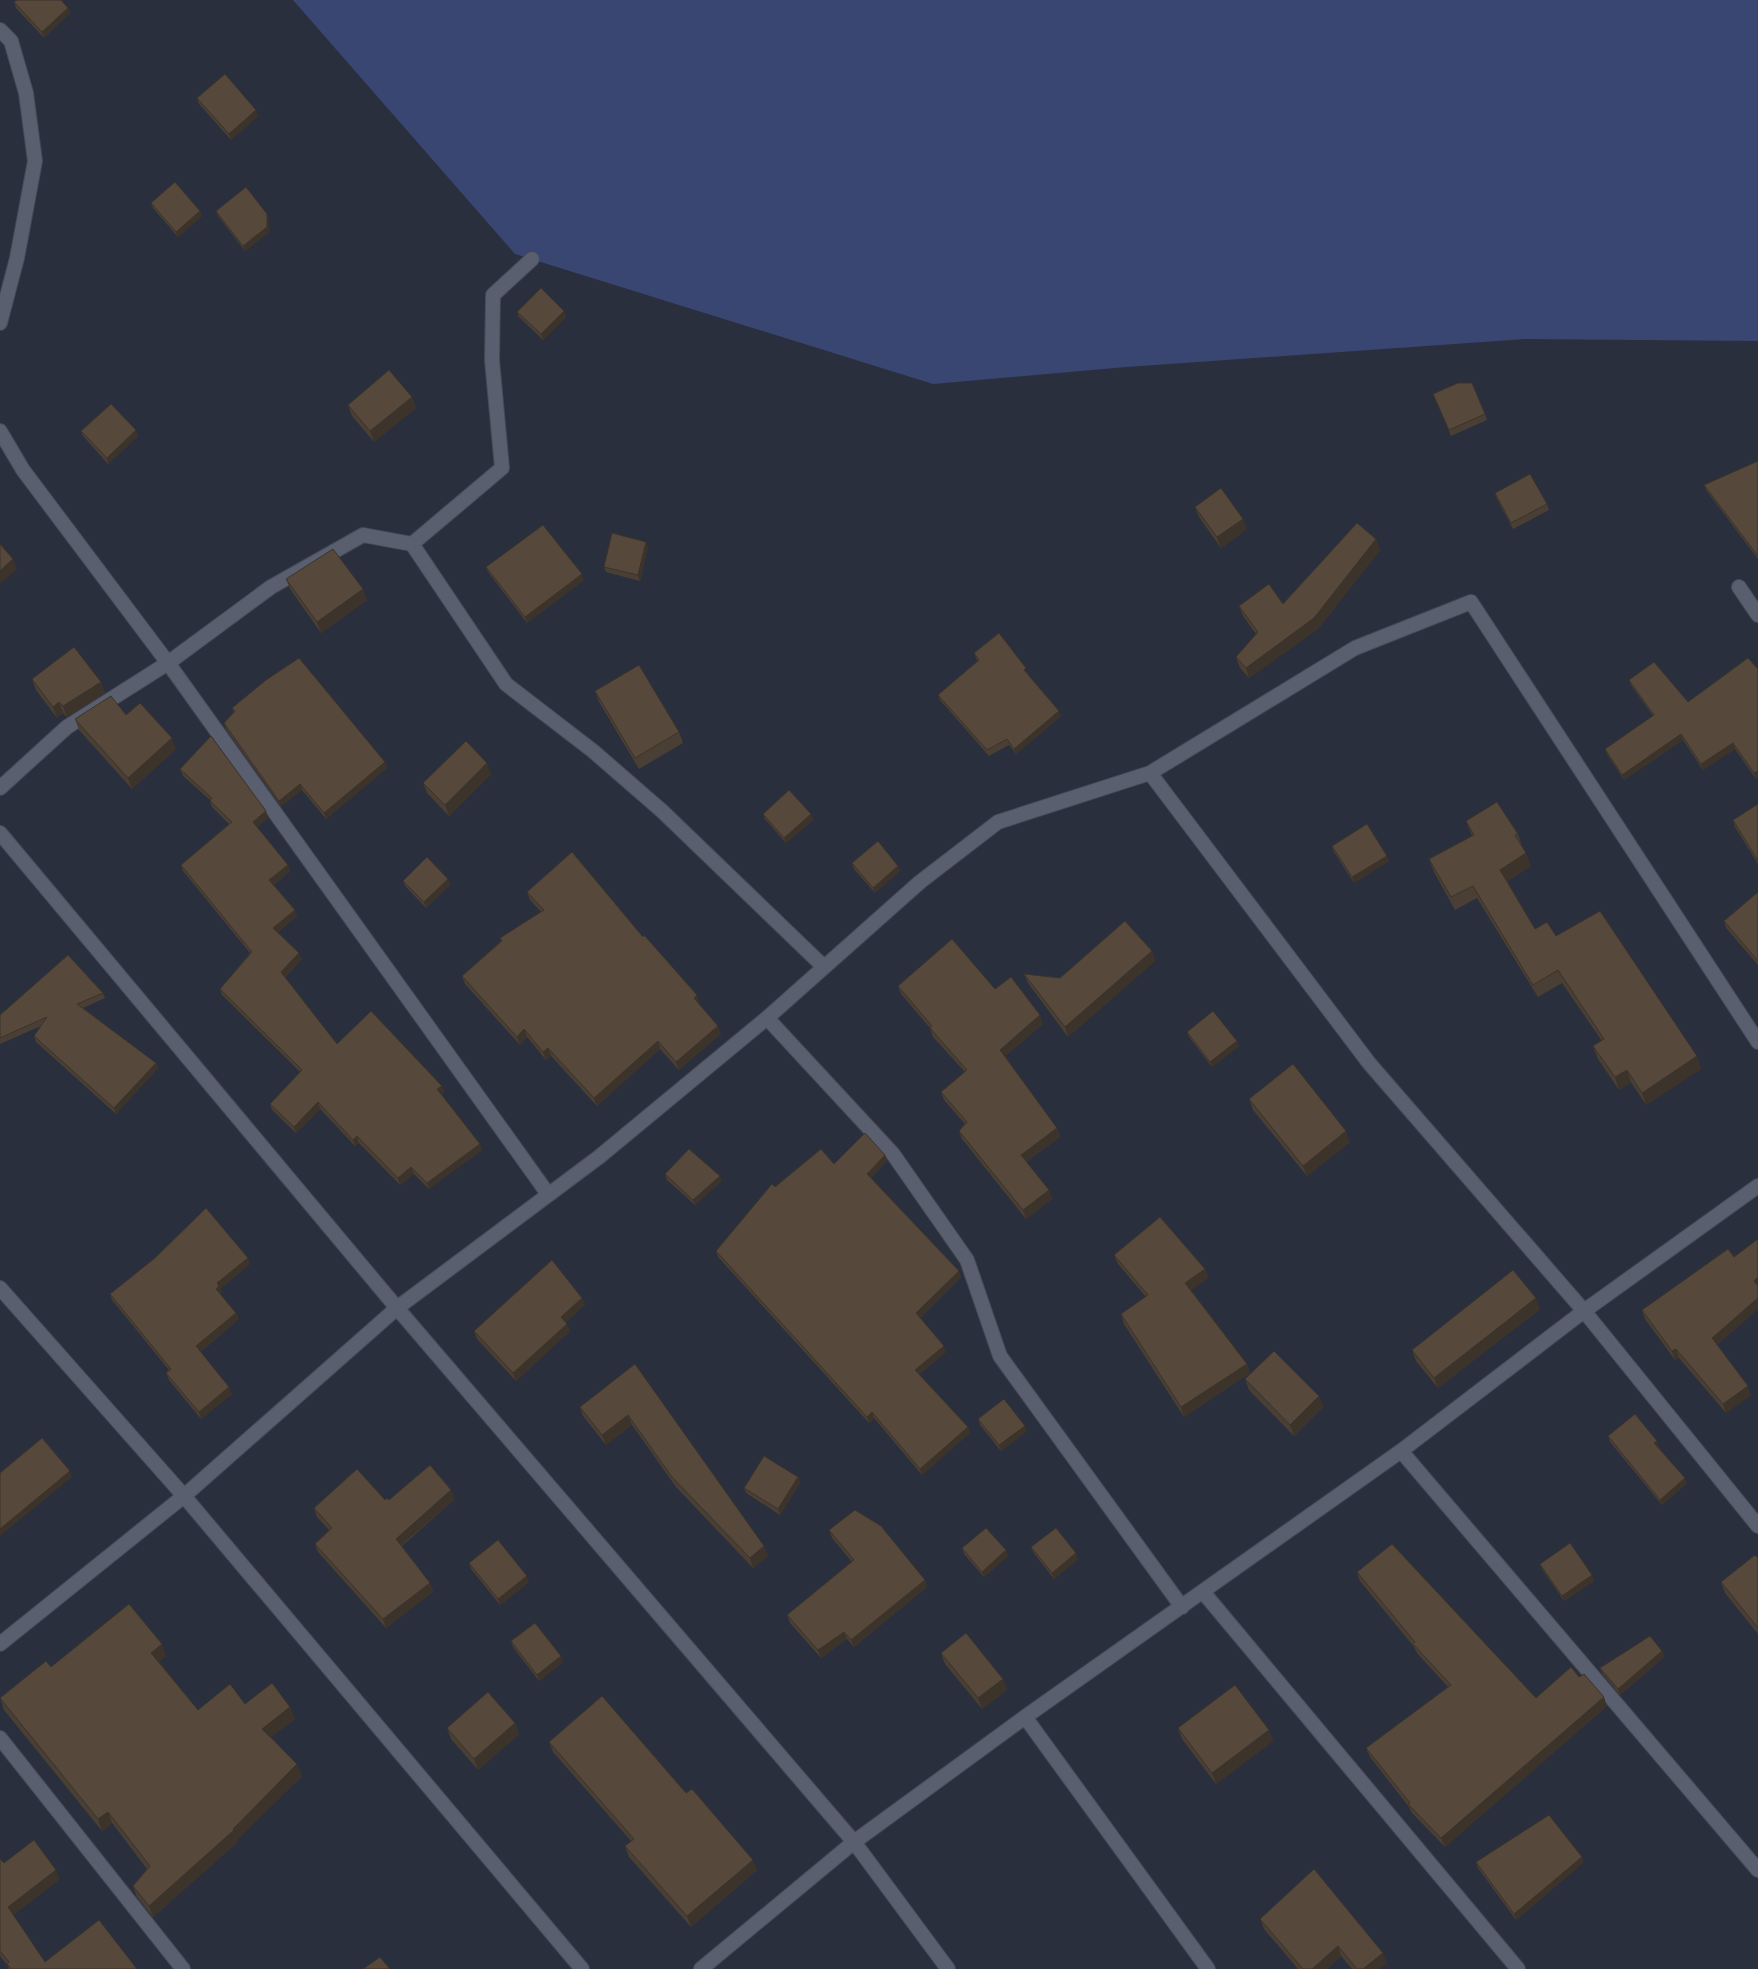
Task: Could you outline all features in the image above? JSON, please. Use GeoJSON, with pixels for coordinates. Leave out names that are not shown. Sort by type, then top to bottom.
{"type":"FeatureCollection","features":[{"type":"Feature","properties":{"kind":"street"},"geometry":{"type":"LineString","coordinates":[[0,30],[11,41],[26,93],[35,161],[17,258],[0,323]]}},
{"type":"Feature","properties":{"kind":"street"},"geometry":{"type":"LineString","coordinates":[[412,544],[502,468],[492,360],[493,295],[532,259]]}},
{"type":"Feature","properties":{"kind":"street"},"geometry":{"type":"LineString","coordinates":[[0,431],[23,470],[168,663],[548,1194]]}},
{"type":"Feature","properties":{"kind":"street"},"geometry":{"type":"LineString","coordinates":[[0,788],[67,727],[168,663],[271,587],[363,535],[412,544],[506,684],[593,751],[655,805],[823,966]]}},
{"type":"Feature","properties":{"kind":"street"},"geometry":{"type":"LineString","coordinates":[[1739,587],[1758,614]]}},
{"type":"Feature","properties":{"kind":"street"},"geometry":{"type":"LineString","coordinates":[[0,1644],[184,1496],[397,1308],[599,1157],[767,1018],[823,966],[920,882],[998,822],[1150,773],[1355,648],[1471,602],[1758,1042]]}},
{"type":"Feature","properties":{"kind":"street"},"geometry":{"type":"LineString","coordinates":[[1150,773],[1369,1063],[1584,1311],[1758,1526]]}},
{"type":"Feature","properties":{"kind":"street"},"geometry":{"type":"LineString","coordinates":[[0,833],[397,1308],[854,1842],[948,1969]]}},
{"type":"Feature","properties":{"kind":"street"},"geometry":{"type":"LineString","coordinates":[[767,1018],[893,1154],[966,1260],[1000,1356],[1182,1607]]}},
{"type":"Feature","properties":{"kind":"street"},"geometry":{"type":"LineString","coordinates":[[701,1969],[854,1842],[1025,1717],[1401,1451],[1584,1311],[1758,1186]]}},
{"type":"Feature","properties":{"kind":"street"},"geometry":{"type":"LineString","coordinates":[[0,1288],[184,1496],[582,1969]]}},
{"type":"Feature","properties":{"kind":"street"},"geometry":{"type":"LineString","coordinates":[[1401,1451],[1758,1870]]}},
{"type":"Feature","properties":{"kind":"street"},"geometry":{"type":"LineString","coordinates":[[1203,1592],[1518,1969]]}},
{"type":"Feature","properties":{"kind":"street"},"geometry":{"type":"LineString","coordinates":[[1025,1717],[1208,1969]]}},
{"type":"Feature","properties":{"kind":"street"},"geometry":{"type":"LineString","coordinates":[[0,1738],[183,1969]]}},
{"type":"Feature","properties":{"kind":"shaded area"},"geometry":{"type":"Polygon","coordinates":[[[293,0],[1758,0],[1758,341],[1525,339],[1126,367],[933,384],[515,254],[293,0]]]}},
{"type":"Feature","properties":{"kind":"building"},"geometry":{"type":"Polygon","coordinates":[[[17,0],[61,0],[68,8],[42,32],[14,2],[17,0]]]}},
{"type":"Feature","properties":{"kind":"building"},"geometry":{"type":"Polygon","coordinates":[[[225,74],[256,110],[229,134],[197,98],[225,74]]]}},
{"type":"Feature","properties":{"kind":"building"},"geometry":{"type":"Polygon","coordinates":[[[175,182],[200,211],[176,232],[151,203],[175,182]]]}},
{"type":"Feature","properties":{"kind":"building"},"geometry":{"type":"Polygon","coordinates":[[[246,187],[267,214],[267,227],[243,246],[216,211],[246,187]]]}},
{"type":"Feature","properties":{"kind":"building"},"geometry":{"type":"Polygon","coordinates":[[[541,288],[564,311],[541,334],[517,312],[541,288]]]}},
{"type":"Feature","properties":{"kind":"building"},"geometry":{"type":"Polygon","coordinates":[[[389,370],[412,397],[370,431],[348,405],[389,370]]]}},
{"type":"Feature","properties":{"kind":"building"},"geometry":{"type":"Polygon","coordinates":[[[1458,383],[1472,383],[1485,414],[1449,430],[1433,394],[1458,383]]]}},
{"type":"Feature","properties":{"kind":"building"},"geometry":{"type":"Polygon","coordinates":[[[111,404],[136,430],[107,458],[81,431],[111,404]]]}},
{"type":"Feature","properties":{"kind":"building"},"geometry":{"type":"Polygon","coordinates":[[[1758,461],[1758,556],[1704,485],[1758,461]]]}},
{"type":"Feature","properties":{"kind":"building"},"geometry":{"type":"Polygon","coordinates":[[[1530,474],[1547,504],[1511,523],[1495,493],[1530,474]]]}},
{"type":"Feature","properties":{"kind":"building"},"geometry":{"type":"Polygon","coordinates":[[[1221,488],[1243,519],[1217,537],[1195,507],[1221,488]]]}},
{"type":"Feature","properties":{"kind":"building"},"geometry":{"type":"Polygon","coordinates":[[[1357,523],[1376,539],[1314,618],[1246,668],[1236,657],[1258,632],[1239,606],[1269,584],[1283,604],[1357,523]]]}},
{"type":"Feature","properties":{"kind":"building"},"geometry":{"type":"Polygon","coordinates":[[[543,525],[582,574],[525,617],[486,567],[543,525]]]}},
{"type":"Feature","properties":{"kind":"building"},"geometry":{"type":"Polygon","coordinates":[[[612,533],[646,542],[638,575],[604,567],[612,533]]]}},
{"type":"Feature","properties":{"kind":"building"},"geometry":{"type":"Polygon","coordinates":[[[0,544],[13,559],[0,571],[0,544]]]}},
{"type":"Feature","properties":{"kind":"building"},"geometry":{"type":"Polygon","coordinates":[[[333,549],[363,589],[317,622],[286,579],[333,549]]]}},
{"type":"Feature","properties":{"kind":"building"},"geometry":{"type":"Polygon","coordinates":[[[999,633],[1026,668],[1024,670],[1059,711],[1014,749],[1007,739],[987,750],[938,695],[979,660],[974,653],[999,633]]]}},
{"type":"Feature","properties":{"kind":"building"},"geometry":{"type":"Polygon","coordinates":[[[74,647],[101,682],[63,706],[59,702],[53,707],[32,679],[74,647]]]}},
{"type":"Feature","properties":{"kind":"building"},"geometry":{"type":"Polygon","coordinates":[[[299,658],[385,762],[324,813],[300,784],[279,801],[224,723],[235,711],[232,708],[266,680],[299,658]]]}},
{"type":"Feature","properties":{"kind":"building"},"geometry":{"type":"Polygon","coordinates":[[[1748,658],[1758,669],[1758,771],[1754,773],[1733,743],[1701,764],[1681,734],[1622,775],[1605,749],[1654,715],[1629,680],[1654,662],[1688,702],[1748,658]]]}},
{"type":"Feature","properties":{"kind":"building"},"geometry":{"type":"Polygon","coordinates":[[[639,665],[679,732],[635,758],[595,691],[639,665]]]}},
{"type":"Feature","properties":{"kind":"building"},"geometry":{"type":"Polygon","coordinates":[[[111,696],[126,715],[140,703],[172,738],[128,778],[75,719],[111,696]]]}},
{"type":"Feature","properties":{"kind":"building"},"geometry":{"type":"Polygon","coordinates":[[[211,736],[266,811],[253,822],[288,865],[269,880],[295,910],[273,928],[299,953],[281,972],[337,1044],[371,1011],[442,1086],[437,1089],[480,1144],[427,1183],[411,1167],[398,1178],[357,1136],[353,1140],[318,1102],[294,1127],[270,1104],[302,1070],[220,989],[252,952],[181,865],[232,822],[210,801],[212,798],[180,769],[211,736]]]}},
{"type":"Feature","properties":{"kind":"building"},"geometry":{"type":"Polygon","coordinates":[[[466,741],[487,763],[445,805],[423,783],[466,741]]]}},
{"type":"Feature","properties":{"kind":"building"},"geometry":{"type":"Polygon","coordinates":[[[789,790],[811,814],[784,838],[763,814],[789,790]]]}},
{"type":"Feature","properties":{"kind":"building"},"geometry":{"type":"Polygon","coordinates":[[[1497,802],[1518,834],[1515,835],[1526,853],[1500,870],[1535,929],[1547,922],[1556,936],[1600,911],[1697,1056],[1642,1093],[1627,1070],[1615,1077],[1593,1046],[1604,1039],[1558,970],[1533,985],[1473,886],[1451,897],[1429,859],[1474,835],[1466,821],[1497,802]]]}},
{"type":"Feature","properties":{"kind":"building"},"geometry":{"type":"Polygon","coordinates":[[[1758,804],[1758,861],[1733,820],[1758,804]]]}},
{"type":"Feature","properties":{"kind":"building"},"geometry":{"type":"Polygon","coordinates":[[[1367,824],[1387,856],[1352,877],[1332,846],[1367,824]]]}},
{"type":"Feature","properties":{"kind":"building"},"geometry":{"type":"Polygon","coordinates":[[[878,841],[898,866],[873,888],[852,863],[878,841]]]}},
{"type":"Feature","properties":{"kind":"building"},"geometry":{"type":"Polygon","coordinates":[[[572,852],[643,937],[644,935],[697,995],[694,998],[718,1026],[676,1062],[658,1041],[594,1098],[548,1048],[543,1052],[524,1029],[517,1037],[462,976],[502,941],[500,938],[544,910],[527,892],[572,852]]]}},
{"type":"Feature","properties":{"kind":"building"},"geometry":{"type":"Polygon","coordinates":[[[427,857],[448,879],[424,902],[403,881],[427,857]]]}},
{"type":"Feature","properties":{"kind":"building"},"geometry":{"type":"Polygon","coordinates":[[[1758,892],[1758,961],[1724,921],[1758,892]]]}},
{"type":"Feature","properties":{"kind":"building"},"geometry":{"type":"Polygon","coordinates":[[[1125,921],[1152,951],[1065,1027],[1024,974],[1060,978],[1125,921]]]}},
{"type":"Feature","properties":{"kind":"building"},"geometry":{"type":"Polygon","coordinates":[[[952,939],[995,989],[1011,977],[1040,1015],[1000,1050],[1057,1128],[1021,1155],[1049,1190],[1023,1210],[959,1131],[967,1122],[941,1092],[967,1070],[930,1028],[932,1026],[898,986],[952,939]]]}},
{"type":"Feature","properties":{"kind":"building"},"geometry":{"type":"Polygon","coordinates":[[[68,955],[103,993],[77,1004],[156,1063],[114,1108],[34,1036],[47,1017],[0,1038],[0,1015],[68,955]]]}},
{"type":"Feature","properties":{"kind":"building"},"geometry":{"type":"Polygon","coordinates":[[[1213,1011],[1237,1041],[1210,1062],[1187,1032],[1213,1011]]]}},
{"type":"Feature","properties":{"kind":"building"},"geometry":{"type":"Polygon","coordinates":[[[1293,1064],[1346,1131],[1303,1166],[1249,1099],[1293,1064]]]}},
{"type":"Feature","properties":{"kind":"building"},"geometry":{"type":"Polygon","coordinates":[[[865,1133],[885,1155],[867,1174],[959,1271],[916,1313],[944,1346],[915,1370],[968,1427],[920,1469],[872,1412],[867,1417],[716,1251],[772,1184],[775,1187],[821,1149],[834,1164],[865,1133]]]}},
{"type":"Feature","properties":{"kind":"building"},"geometry":{"type":"Polygon","coordinates":[[[689,1149],[720,1176],[693,1200],[665,1174],[689,1149]]]}},
{"type":"Feature","properties":{"kind":"building"},"geometry":{"type":"Polygon","coordinates":[[[206,1208],[248,1258],[217,1283],[219,1286],[216,1289],[236,1313],[196,1346],[229,1387],[199,1412],[166,1373],[171,1369],[110,1294],[155,1258],[206,1208]]]}},
{"type":"Feature","properties":{"kind":"building"},"geometry":{"type":"Polygon","coordinates":[[[1160,1217],[1205,1269],[1185,1283],[1247,1364],[1181,1407],[1121,1314],[1148,1295],[1114,1255],[1160,1217]]]}},
{"type":"Feature","properties":{"kind":"building"},"geometry":{"type":"Polygon","coordinates":[[[1758,1239],[1758,1277],[1754,1281],[1758,1286],[1758,1298],[1712,1338],[1748,1386],[1723,1404],[1676,1349],[1672,1351],[1642,1310],[1728,1249],[1734,1257],[1758,1239]]]}},
{"type":"Feature","properties":{"kind":"building"},"geometry":{"type":"Polygon","coordinates":[[[552,1260],[582,1298],[561,1317],[567,1324],[513,1373],[474,1331],[552,1260]]]}},
{"type":"Feature","properties":{"kind":"building"},"geometry":{"type":"Polygon","coordinates":[[[1513,1270],[1536,1298],[1434,1378],[1412,1350],[1513,1270]]]}},
{"type":"Feature","properties":{"kind":"building"},"geometry":{"type":"Polygon","coordinates":[[[1274,1351],[1319,1396],[1290,1425],[1245,1379],[1274,1351]]]}},
{"type":"Feature","properties":{"kind":"building"},"geometry":{"type":"Polygon","coordinates":[[[635,1364],[764,1546],[750,1558],[672,1477],[628,1415],[602,1435],[580,1407],[635,1364]]]}},
{"type":"Feature","properties":{"kind":"building"},"geometry":{"type":"Polygon","coordinates":[[[1004,1399],[1025,1426],[999,1445],[978,1419],[1004,1399]]]}},
{"type":"Feature","properties":{"kind":"building"},"geometry":{"type":"Polygon","coordinates":[[[1635,1414],[1657,1441],[1654,1443],[1685,1478],[1660,1500],[1608,1436],[1635,1414]]]}},
{"type":"Feature","properties":{"kind":"building"},"geometry":{"type":"Polygon","coordinates":[[[42,1438],[70,1471],[0,1529],[0,1473],[42,1438]]]}},
{"type":"Feature","properties":{"kind":"building"},"geometry":{"type":"Polygon","coordinates":[[[764,1456],[798,1477],[778,1509],[744,1488],[764,1456]]]}},
{"type":"Feature","properties":{"kind":"building"},"geometry":{"type":"Polygon","coordinates":[[[430,1465],[451,1490],[396,1539],[430,1583],[383,1619],[315,1544],[332,1528],[314,1508],[357,1469],[385,1500],[387,1498],[389,1500],[430,1465]]]}},
{"type":"Feature","properties":{"kind":"building"},"geometry":{"type":"Polygon","coordinates":[[[855,1510],[881,1526],[925,1580],[851,1640],[844,1632],[818,1650],[787,1615],[854,1560],[829,1530],[855,1510]]]}},
{"type":"Feature","properties":{"kind":"building"},"geometry":{"type":"Polygon","coordinates":[[[986,1528],[1006,1550],[982,1572],[962,1548],[986,1528]]]}},
{"type":"Feature","properties":{"kind":"building"},"geometry":{"type":"Polygon","coordinates":[[[1056,1528],[1076,1553],[1052,1573],[1031,1547],[1056,1528]]]}},
{"type":"Feature","properties":{"kind":"building"},"geometry":{"type":"Polygon","coordinates":[[[498,1540],[527,1576],[498,1599],[469,1563],[498,1540]]]}},
{"type":"Feature","properties":{"kind":"building"},"geometry":{"type":"Polygon","coordinates":[[[1570,1543],[1592,1575],[1562,1596],[1540,1564],[1570,1543]]]}},
{"type":"Feature","properties":{"kind":"building"},"geometry":{"type":"Polygon","coordinates":[[[1392,1544],[1536,1698],[1571,1667],[1579,1677],[1584,1674],[1604,1697],[1441,1838],[1408,1804],[1410,1803],[1366,1748],[1451,1685],[1413,1644],[1415,1642],[1357,1572],[1392,1544]]]}},
{"type":"Feature","properties":{"kind":"building"},"geometry":{"type":"Polygon","coordinates":[[[1755,1555],[1758,1558],[1758,1628],[1721,1582],[1755,1555]]]}},
{"type":"Feature","properties":{"kind":"building"},"geometry":{"type":"Polygon","coordinates":[[[129,1604],[162,1644],[151,1653],[198,1710],[230,1684],[245,1704],[272,1683],[290,1707],[262,1729],[297,1764],[234,1830],[149,1906],[133,1886],[150,1866],[108,1812],[98,1819],[0,1698],[46,1661],[51,1667],[129,1604]]]}},
{"type":"Feature","properties":{"kind":"building"},"geometry":{"type":"Polygon","coordinates":[[[535,1623],[561,1656],[537,1675],[511,1641],[535,1623]]]}},
{"type":"Feature","properties":{"kind":"building"},"geometry":{"type":"Polygon","coordinates":[[[966,1633],[1003,1679],[978,1698],[941,1653],[966,1633]]]}},
{"type":"Feature","properties":{"kind":"building"},"geometry":{"type":"Polygon","coordinates":[[[1650,1636],[1662,1651],[1618,1689],[1600,1668],[1650,1636]]]}},
{"type":"Feature","properties":{"kind":"building"},"geometry":{"type":"Polygon","coordinates":[[[1235,1685],[1269,1730],[1212,1773],[1178,1728],[1235,1685]]]}},
{"type":"Feature","properties":{"kind":"building"},"geometry":{"type":"Polygon","coordinates":[[[488,1692],[515,1723],[474,1759],[447,1728],[488,1692]]]}},
{"type":"Feature","properties":{"kind":"building"},"geometry":{"type":"Polygon","coordinates":[[[602,1696],[686,1793],[692,1789],[753,1860],[687,1916],[625,1846],[634,1839],[549,1742],[602,1696]]]}},
{"type":"Feature","properties":{"kind":"building"},"geometry":{"type":"Polygon","coordinates":[[[1549,1815],[1582,1857],[1514,1914],[1476,1862],[1549,1815]]]}},
{"type":"Feature","properties":{"kind":"building"},"geometry":{"type":"Polygon","coordinates":[[[34,1840],[56,1870],[8,1907],[45,1962],[99,1920],[137,1969],[11,1969],[7,1964],[9,1962],[0,1951],[0,1859],[4,1863],[34,1840]]]}},
{"type":"Feature","properties":{"kind":"building"},"geometry":{"type":"Polygon","coordinates":[[[1314,1869],[1383,1953],[1363,1969],[1357,1969],[1338,1946],[1312,1969],[1303,1969],[1260,1919],[1314,1869]]]}},
{"type":"Feature","properties":{"kind":"building"},"geometry":{"type":"Polygon","coordinates":[[[380,1957],[390,1969],[363,1969],[380,1957]]]}}]}
